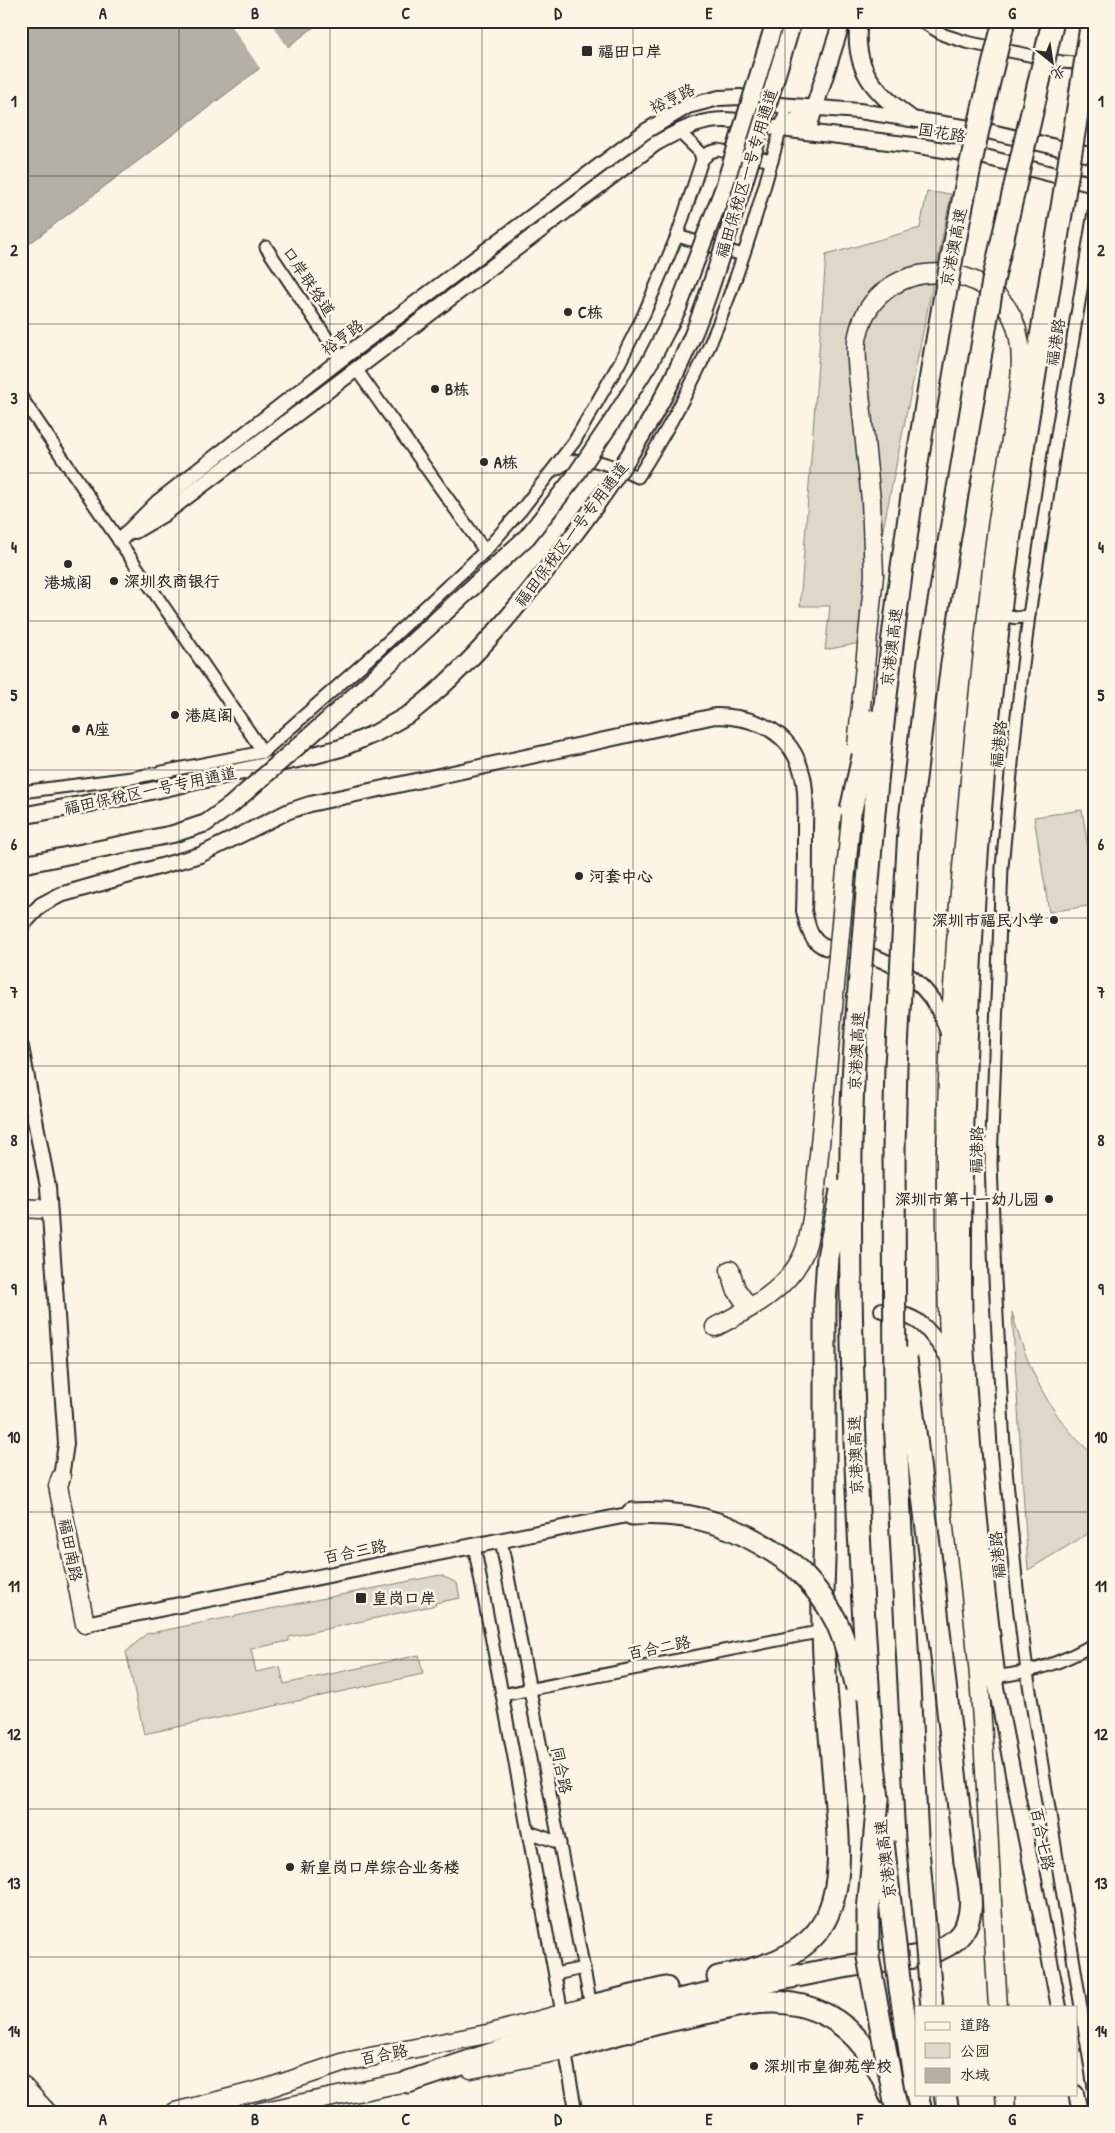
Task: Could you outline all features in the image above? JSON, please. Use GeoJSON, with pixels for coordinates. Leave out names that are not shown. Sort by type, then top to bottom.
{"type":"FeatureCollection","features":[{"type":"Feature","properties":{"kind":"highway","name":"京港澳高速"},"geometry":{"type":"LineString","coordinates":[[915,2083],[900,1988],[873,1755],[860,1586],[853,1424],[851,1144],[876,779],[896,601],[926,400],[955,232],[1004,21]]}},
{"type":"Feature","properties":{"kind":"highway","name":"京港澳高速"},"geometry":{"type":"LineString","coordinates":[[932,2006],[917,1838],[897,1478],[894,1251],[896,1066],[909,838],[929,661],[993,281],[1053,21]]}},
{"type":"Feature","properties":{"kind":"highway"},"geometry":{"type":"LineString","coordinates":[[994,1677],[982,1573],[964,1369],[960,1240],[963,1108],[972,922],[987,741],[1019,469],[1092,21]]}},
{"type":"Feature","properties":{"kind":"highway"},"geometry":{"type":"LineString","coordinates":[[851,810],[896,601]]}},
{"type":"Feature","properties":{"kind":"highway"},"geometry":{"type":"LineString","coordinates":[[591,2006],[759,1967],[793,1952],[815,1933],[824,1921],[834,1891],[838,1828],[823,1631],[826,1282],[832,1234],[851,1144]]}},
{"type":"Feature","properties":{"kind":"highway"},"geometry":{"type":"LineString","coordinates":[[408,2082],[498,2052],[648,2007],[792,1977],[932,1952],[955,1940],[967,1924],[971,1900],[894,1251]]}},
{"type":"Feature","properties":{"kind":"highway"},"geometry":{"type":"LineString","coordinates":[[632,1514],[669,1513],[717,1522],[762,1543],[793,1565],[824,1597],[837,1620],[850,1655],[873,1755]]}},
{"type":"Feature","properties":{"kind":"highway"},"geometry":{"type":"LineString","coordinates":[[878,1799],[868,1912],[868,1957],[896,2112]]}},
{"type":"Feature","properties":{"kind":"highway"},"geometry":{"type":"LineString","coordinates":[[565,2050],[651,2024],[738,2006],[775,2002],[797,2004],[825,2014],[838,2021],[853,2034],[877,2067],[896,2112]]}},
{"type":"Feature","properties":{"kind":"highway"},"geometry":{"type":"LineString","coordinates":[[917,2096],[921,2112]]}},
{"type":"Feature","properties":{"kind":"highway"},"geometry":{"type":"LineString","coordinates":[[945,2096],[948,2112]]}},
{"type":"Feature","properties":{"kind":"main road","name":"福田保税区一号专用通道"},"geometry":{"type":"LineString","coordinates":[[21,866],[173,834],[206,823],[231,804],[328,720],[527,537],[573,479],[613,420],[651,360],[678,308],[724,186],[775,21]]}},
{"type":"Feature","properties":{"kind":"main road","name":"福田保税区一号专用通道"},"geometry":{"type":"LineString","coordinates":[[21,816],[123,797],[341,748],[376,733],[411,713],[447,684],[492,637],[560,554],[604,494],[650,423],[677,371],[706,303],[793,21]]}},
{"type":"Feature","properties":{"kind":"main road"},"geometry":{"type":"LineString","coordinates":[[807,131],[842,21]]}},
{"type":"Feature","properties":{"kind":"main road"},"geometry":{"type":"LineString","coordinates":[[859,21],[858,52],[867,77],[890,102],[910,118]]}},
{"type":"Feature","properties":{"kind":"main road"},"geometry":{"type":"LineString","coordinates":[[715,1328],[750,1308],[780,1286],[799,1263],[809,1235],[814,1208],[874,575],[871,500],[858,374],[857,338],[868,312],[888,289],[902,280],[922,274],[942,272],[960,275],[976,281],[994,294],[1013,319],[1019,338],[1019,391],[995,548],[967,800],[950,1041],[947,1272],[954,1428],[979,1678],[998,2006]]}},
{"type":"Feature","properties":{"kind":"main road"},"geometry":{"type":"LineString","coordinates":[[21,1208],[39,1209]]}},
{"type":"Feature","properties":{"kind":"main road"},"geometry":{"type":"LineString","coordinates":[[730,1270],[736,1289],[750,1308]]}},
{"type":"Feature","properties":{"kind":"main road","name":"福田南路"},"geometry":{"type":"LineString","coordinates":[[60,1477],[58,1486],[85,1624]]}},
{"type":"Feature","properties":{"kind":"main road","name":"百合路"},"geometry":{"type":"LineString","coordinates":[[178,2111],[201,2109],[345,2062],[492,2033],[591,2006]]}},
{"type":"Feature","properties":{"kind":"main road","name":"百合路"},"geometry":{"type":"LineString","coordinates":[[260,2112],[565,2050]]}},
{"type":"Feature","properties":{"kind":"main road"},"geometry":{"type":"LineString","coordinates":[[21,2084],[46,2110]]}},
{"type":"Feature","properties":{"kind":"main road"},"geometry":{"type":"LineString","coordinates":[[1005,2096],[1006,2112]]}},
{"type":"Feature","properties":{"kind":"main road"},"geometry":{"type":"LineString","coordinates":[[21,2102],[46,2110]]}},
{"type":"Feature","properties":{"kind":"street"},"geometry":{"type":"LineString","coordinates":[[921,21],[944,35],[966,42],[1062,62],[1094,63]]}},
{"type":"Feature","properties":{"kind":"street","name":"裕亨路"},"geometry":{"type":"LineString","coordinates":[[120,540],[158,502],[341,359],[646,132],[677,112],[702,101],[742,97],[787,106],[814,108]]}},
{"type":"Feature","properties":{"kind":"street"},"geometry":{"type":"LineString","coordinates":[[551,473],[570,461],[585,458],[638,477],[699,369],[719,322],[743,255],[787,106]]}},
{"type":"Feature","properties":{"kind":"street","name":"国花路"},"geometry":{"type":"LineString","coordinates":[[814,108],[910,118],[983,130],[1094,156]]}},
{"type":"Feature","properties":{"kind":"street"},"geometry":{"type":"LineString","coordinates":[[781,129],[814,108]]}},
{"type":"Feature","properties":{"kind":"street","name":"裕亨路"},"geometry":{"type":"LineString","coordinates":[[120,540],[164,514],[634,158],[678,131],[706,121],[735,119],[781,129]]}},
{"type":"Feature","properties":{"kind":"street","name":"国花路"},"geometry":{"type":"LineString","coordinates":[[781,129],[981,156],[1094,185]]}},
{"type":"Feature","properties":{"kind":"street"},"geometry":{"type":"LineString","coordinates":[[678,131],[700,152],[702,160]]}},
{"type":"Feature","properties":{"kind":"street"},"geometry":{"type":"LineString","coordinates":[[21,792],[42,791],[132,778],[263,752],[381,648],[485,551],[551,473],[578,434],[620,362],[678,236],[702,160],[706,155],[718,150],[772,161]]}},
{"type":"Feature","properties":{"kind":"street","name":"福港路"},"geometry":{"type":"LineString","coordinates":[[1094,212],[1029,615],[1002,867],[992,1162],[995,1279],[1004,1447],[1026,1672],[1094,2088]]}},
{"type":"Feature","properties":{"kind":"street"},"geometry":{"type":"LineString","coordinates":[[678,236],[743,255]]}},
{"type":"Feature","properties":{"kind":"street","name":"口岸联络道"},"geometry":{"type":"LineString","coordinates":[[266,246],[341,359]]}},
{"type":"Feature","properties":{"kind":"street"},"geometry":{"type":"LineString","coordinates":[[356,369],[485,551]]}},
{"type":"Feature","properties":{"kind":"street"},"geometry":{"type":"LineString","coordinates":[[21,397],[263,752]]}},
{"type":"Feature","properties":{"kind":"street"},"geometry":{"type":"LineString","coordinates":[[1002,609],[1008,617],[1018,619],[1029,615]]}},
{"type":"Feature","properties":{"kind":"street"},"geometry":{"type":"LineString","coordinates":[[21,926],[41,905],[60,895],[200,855],[288,811],[310,804],[715,716],[735,716],[755,721],[773,730],[787,744],[798,761],[804,779],[805,800],[804,911],[807,925],[813,936],[821,945],[875,956],[891,963],[911,977],[933,999],[942,1013],[950,1041]]}},
{"type":"Feature","properties":{"kind":"street"},"geometry":{"type":"LineString","coordinates":[[21,1047],[48,1187],[53,1226],[66,1444],[60,1477]]}},
{"type":"Feature","properties":{"kind":"street"},"geometry":{"type":"LineString","coordinates":[[882,1310],[913,1317],[934,1337],[950,1360]]}},
{"type":"Feature","properties":{"kind":"street","name":"百合三路"},"geometry":{"type":"LineString","coordinates":[[85,1624],[632,1514]]}},
{"type":"Feature","properties":{"kind":"street","name":"同合路"},"geometry":{"type":"LineString","coordinates":[[501,1540],[591,2006]]}},
{"type":"Feature","properties":{"kind":"street"},"geometry":{"type":"LineString","coordinates":[[474,1545],[562,2013]]}},
{"type":"Feature","properties":{"kind":"street","name":"百合二路"},"geometry":{"type":"LineString","coordinates":[[502,1695],[823,1631]]}},
{"type":"Feature","properties":{"kind":"street"},"geometry":{"type":"LineString","coordinates":[[994,1677],[1026,1672],[1057,1664],[1094,1644]]}},
{"type":"Feature","properties":{"kind":"street","name":"百合七路"},"geometry":{"type":"LineString","coordinates":[[994,1677],[1059,2006]]}},
{"type":"Feature","properties":{"kind":"street"},"geometry":{"type":"LineString","coordinates":[[529,1832],[560,1842]]}},
{"type":"Feature","properties":{"kind":"street"},"geometry":{"type":"LineString","coordinates":[[555,1974],[584,1968]]}},
{"type":"Feature","properties":{"kind":"street"},"geometry":{"type":"LineString","coordinates":[[565,2050],[576,2112]]}},
{"type":"Feature","properties":{"kind":"street"},"geometry":{"type":"LineString","coordinates":[[1077,2096],[1080,2112]]}},
{"type":"Feature","properties":{"kind":"green space"},"geometry":{"type":"Polygon","coordinates":[[[927,192],[951,194],[860,643],[825,650],[830,606],[800,606],[826,255],[920,228],[927,192]]]}},
{"type":"Feature","properties":{"kind":"green space"},"geometry":{"type":"Polygon","coordinates":[[[1082,810],[1094,884],[1094,905],[1049,912],[1034,817],[1082,810]]]}},
{"type":"Feature","properties":{"kind":"green space"},"geometry":{"type":"Polygon","coordinates":[[[1012,1312],[1032,1371],[1052,1408],[1078,1441],[1094,1455],[1094,1530],[1028,1570],[1012,1312]]]}},
{"type":"Feature","properties":{"kind":"green space"},"geometry":{"type":"Polygon","coordinates":[[[440,1575],[457,1583],[460,1598],[289,1637],[289,1641],[251,1649],[256,1672],[280,1667],[284,1684],[419,1655],[423,1674],[144,1734],[126,1652],[146,1634],[440,1575]]]}},
{"type":"Feature","properties":{"kind":"water"},"geometry":{"type":"Polygon","coordinates":[[[21,21],[322,21],[21,250],[21,21]]]}},
{"type":"Feature","properties":{"kind":"pier"},"geometry":{"type":"Polygon","coordinates":[[[228,21],[270,21],[289,49],[261,70],[228,21]]]}},
{"type":"Feature","properties":{"kind":"place","name":"福田口岸"},"geometry":{"type":"Point","coordinates":[587,51]}},
{"type":"Feature","properties":{"kind":"place","name":"C栋"},"geometry":{"type":"Point","coordinates":[568,312]}},
{"type":"Feature","properties":{"kind":"place","name":"B栋"},"geometry":{"type":"Point","coordinates":[435,389]}},
{"type":"Feature","properties":{"kind":"place","name":"A栋"},"geometry":{"type":"Point","coordinates":[484,462]}},
{"type":"Feature","properties":{"kind":"place","name":"港城阁"},"geometry":{"type":"Point","coordinates":[68,564]}},
{"type":"Feature","properties":{"kind":"place","name":"深圳农商银行"},"geometry":{"type":"Point","coordinates":[114,581]}},
{"type":"Feature","properties":{"kind":"place","name":"港庭阁"},"geometry":{"type":"Point","coordinates":[175,715]}},
{"type":"Feature","properties":{"kind":"place","name":"A座"},"geometry":{"type":"Point","coordinates":[76,729]}},
{"type":"Feature","properties":{"kind":"place","name":"河套中心"},"geometry":{"type":"Point","coordinates":[579,876]}},
{"type":"Feature","properties":{"kind":"place","name":"深圳市福民小学"},"geometry":{"type":"Point","coordinates":[1054,920]}},
{"type":"Feature","properties":{"kind":"place","name":"深圳市第十一幼儿园"},"geometry":{"type":"Point","coordinates":[1049,1199]}},
{"type":"Feature","properties":{"kind":"place","name":"皇岗口岸"},"geometry":{"type":"Point","coordinates":[361,1598]}},
{"type":"Feature","properties":{"kind":"place","name":"新皇岗口岸综合业务楼"},"geometry":{"type":"Point","coordinates":[290,1867]}},
{"type":"Feature","properties":{"kind":"place","name":"深圳市皇御苑学校"},"geometry":{"type":"Point","coordinates":[754,2066]}}]}
